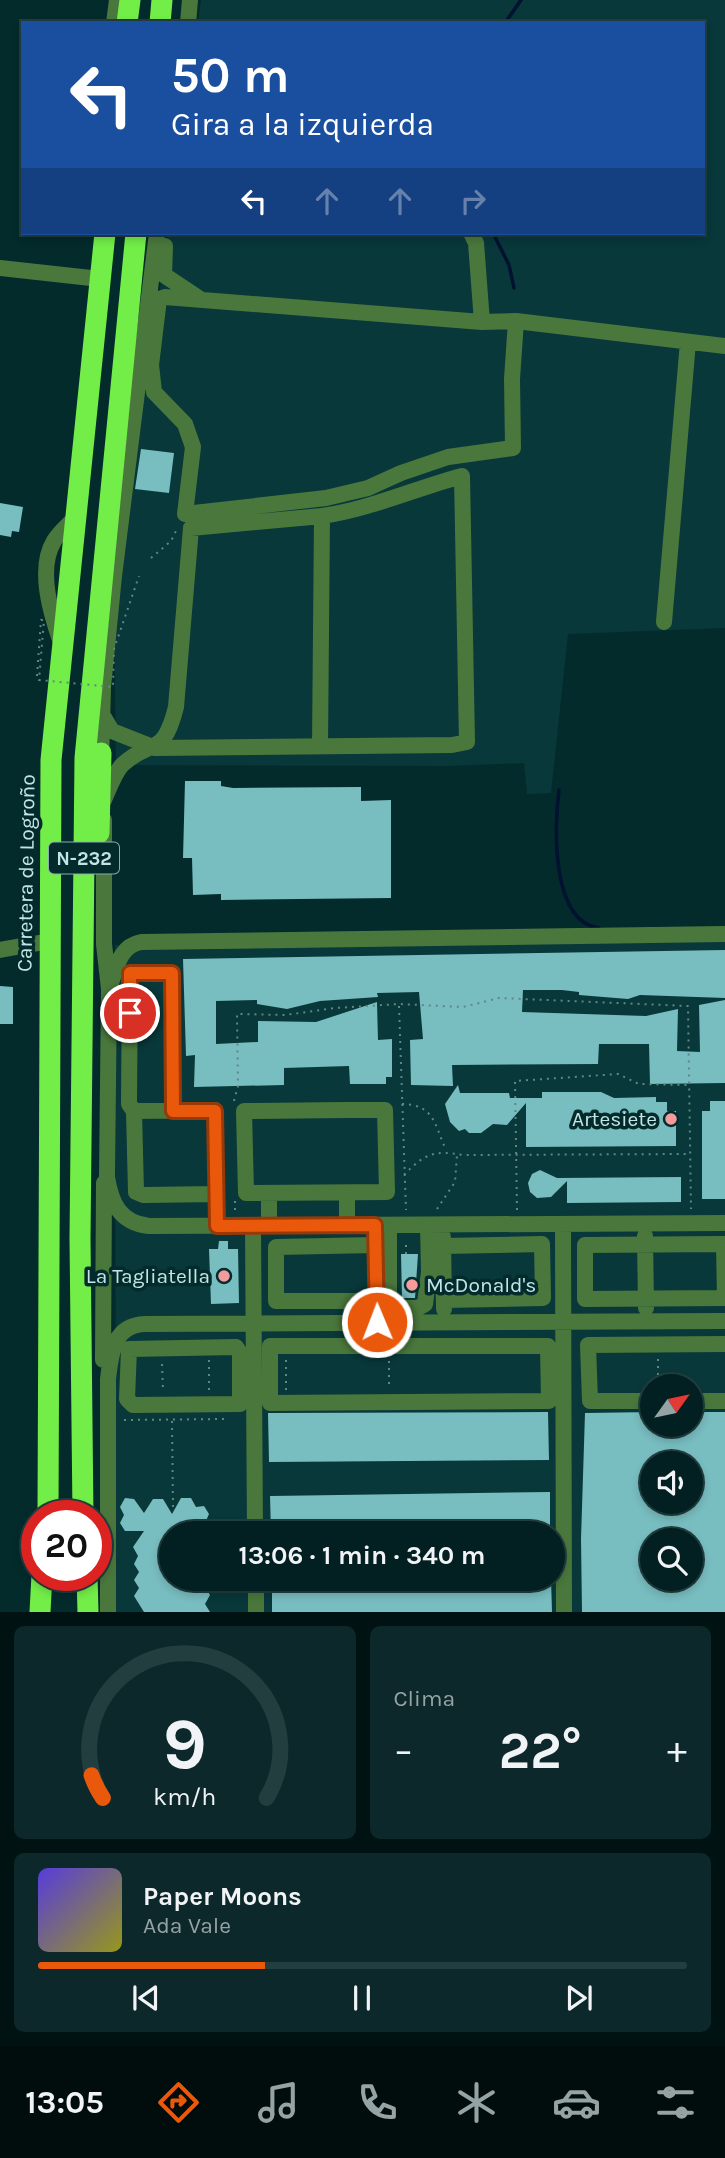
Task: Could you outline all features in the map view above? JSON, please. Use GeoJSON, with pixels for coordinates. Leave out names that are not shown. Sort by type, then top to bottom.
{"type":"FeatureCollection","features":[{"type":"Feature","properties":{"kind":"highway"},"geometry":{"type":"LineString","coordinates":[[127,21],[130,0]]}},
{"type":"Feature","properties":{"kind":"highway"},"geometry":{"type":"LineString","coordinates":[[160,21],[162,0]]}},
{"type":"Feature","properties":{"kind":"highway","name":"Carretera de Logroño"},"geometry":{"type":"LineString","coordinates":[[48,1500],[51,760],[105,235]]}},
{"type":"Feature","properties":{"kind":"highway","name":"N-232"},"geometry":{"type":"LineString","coordinates":[[83,1500],[82,1089],[85,758],[136,235]]}},
{"type":"Feature","properties":{"kind":"highway"},"geometry":{"type":"LineString","coordinates":[[82,1089],[91,1060],[96,997],[101,753]]}},
{"type":"Feature","properties":{"kind":"highway"},"geometry":{"type":"LineString","coordinates":[[40,1612],[41,1591]]}},
{"type":"Feature","properties":{"kind":"highway"},"geometry":{"type":"LineString","coordinates":[[48,1591],[48,1612]]}},
{"type":"Feature","properties":{"kind":"highway"},"geometry":{"type":"LineString","coordinates":[[85,1591],[85,1612]]}},
{"type":"Feature","properties":{"kind":"street"},"geometry":{"type":"LineString","coordinates":[[114,21],[117,0]]}},
{"type":"Feature","properties":{"kind":"street"},"geometry":{"type":"LineString","coordinates":[[188,21],[190,0]]}},
{"type":"Feature","properties":{"kind":"street"},"geometry":{"type":"LineString","coordinates":[[157,235],[151,365],[154,392],[185,424],[193,447],[185,514],[326,498],[368,488],[401,472],[448,457],[513,448],[512,379],[516,321]]}},
{"type":"Feature","properties":{"kind":"street"},"geometry":{"type":"LineString","coordinates":[[166,235],[164,275],[202,300]]}},
{"type":"Feature","properties":{"kind":"street"},"geometry":{"type":"LineString","coordinates":[[472,235],[476,243],[482,322]]}},
{"type":"Feature","properties":{"kind":"street"},"geometry":{"type":"LineString","coordinates":[[0,268],[100,279]]}},
{"type":"Feature","properties":{"kind":"street"},"geometry":{"type":"LineString","coordinates":[[153,301],[202,300],[482,322],[516,321],[725,346]]}},
{"type":"Feature","properties":{"kind":"street"},"geometry":{"type":"LineString","coordinates":[[153,301],[114,576],[102,714],[104,944],[109,989],[107,1177],[114,1205],[133,1223],[149,1226],[725,1223]]}},
{"type":"Feature","properties":{"kind":"street"},"geometry":{"type":"LineString","coordinates":[[664,622],[688,342]]}},
{"type":"Feature","properties":{"kind":"street"},"geometry":{"type":"LineString","coordinates":[[102,714],[112,731],[160,748],[452,745],[467,742],[462,476],[406,491],[362,510],[191,528],[176,707],[169,733],[160,748],[161,765]]}},
{"type":"Feature","properties":{"kind":"street"},"geometry":{"type":"LineString","coordinates":[[320,746],[321,516]]}},
{"type":"Feature","properties":{"kind":"street"},"geometry":{"type":"LineString","coordinates":[[104,800],[122,765],[160,748]]}},
{"type":"Feature","properties":{"kind":"street"},"geometry":{"type":"LineString","coordinates":[[109,989],[121,955],[130,946],[141,942],[725,934]]}},
{"type":"Feature","properties":{"kind":"street"},"geometry":{"type":"LineString","coordinates":[[0,950],[50,941]]}},
{"type":"Feature","properties":{"kind":"street"},"geometry":{"type":"LineString","coordinates":[[173,1111],[172,973],[130,973],[129,1104],[134,1111],[136,1192],[143,1195],[217,1194]]}},
{"type":"Feature","properties":{"kind":"street"},"geometry":{"type":"LineString","coordinates":[[385,1110],[387,1192],[347,1193],[246,1193],[244,1111],[385,1110]]}},
{"type":"Feature","properties":{"kind":"street"},"geometry":{"type":"LineString","coordinates":[[134,1111],[215,1111],[217,1226]]}},
{"type":"Feature","properties":{"kind":"street"},"geometry":{"type":"LineString","coordinates":[[107,1177],[102,1195],[103,1357],[108,1379]]}},
{"type":"Feature","properties":{"kind":"street"},"geometry":{"type":"LineString","coordinates":[[247,1375],[261,1226],[269,1193]]}},
{"type":"Feature","properties":{"kind":"street"},"geometry":{"type":"LineString","coordinates":[[347,1193],[347,1225]]}},
{"type":"Feature","properties":{"kind":"street"},"geometry":{"type":"LineString","coordinates":[[563,1224],[565,1612]]}},
{"type":"Feature","properties":{"kind":"street"},"geometry":{"type":"LineString","coordinates":[[645,1224],[646,1321]]}},
{"type":"Feature","properties":{"kind":"street"},"geometry":{"type":"LineString","coordinates":[[382,1225],[390,1299],[397,1308],[418,1308],[426,1301],[435,1225]]}},
{"type":"Feature","properties":{"kind":"street"},"geometry":{"type":"LineString","coordinates":[[377,1322],[376,1245],[382,1225]]}},
{"type":"Feature","properties":{"kind":"street"},"geometry":{"type":"LineString","coordinates":[[435,1225],[443,1246],[444,1322]]}},
{"type":"Feature","properties":{"kind":"street"},"geometry":{"type":"LineString","coordinates":[[443,1246],[542,1244],[543,1286],[543,1298],[444,1300]]}},
{"type":"Feature","properties":{"kind":"street"},"geometry":{"type":"LineString","coordinates":[[724,1244],[725,1298],[585,1299],[585,1245],[645,1245],[724,1244]]}},
{"type":"Feature","properties":{"kind":"street"},"geometry":{"type":"LineString","coordinates":[[376,1245],[276,1247],[276,1301],[377,1301]]}},
{"type":"Feature","properties":{"kind":"street"},"geometry":{"type":"LineString","coordinates":[[694,1321],[694,1344]]}},
{"type":"Feature","properties":{"kind":"street"},"geometry":{"type":"LineString","coordinates":[[108,1612],[108,1379],[113,1345],[130,1327],[145,1324],[314,1322],[725,1321]]}},
{"type":"Feature","properties":{"kind":"street"},"geometry":{"type":"LineString","coordinates":[[314,1322],[315,1346]]}},
{"type":"Feature","properties":{"kind":"street"},"geometry":{"type":"LineString","coordinates":[[422,1322],[427,1345]]}},
{"type":"Feature","properties":{"kind":"street"},"geometry":{"type":"LineString","coordinates":[[499,1322],[499,1345]]}},
{"type":"Feature","properties":{"kind":"street"},"geometry":{"type":"LineString","coordinates":[[640,1401],[590,1402],[588,1345],[725,1344]]}},
{"type":"Feature","properties":{"kind":"street"},"geometry":{"type":"LineString","coordinates":[[250,1407],[270,1346],[548,1346],[549,1401],[389,1402],[250,1407],[209,1412],[163,1412],[132,1405],[127,1399],[129,1349],[239,1349],[247,1375],[250,1407],[255,1521]]}},
{"type":"Feature","properties":{"kind":"street"},"geometry":{"type":"LineString","coordinates":[[704,1401],[725,1401]]}},
{"type":"Feature","properties":{"kind":"street"},"geometry":{"type":"LineString","coordinates":[[256,1591],[256,1612]]}},
{"type":"Feature","properties":{"kind":"path"},"geometry":{"type":"LineString","coordinates":[[151,558],[171,541],[185,514]]}},
{"type":"Feature","properties":{"kind":"path"},"geometry":{"type":"LineString","coordinates":[[37,677],[41,620],[44,620],[39,680],[113,687],[114,649],[139,576]]}},
{"type":"Feature","properties":{"kind":"path"},"geometry":{"type":"LineString","coordinates":[[234,1103],[238,1086],[237,1014],[285,1015],[335,1008],[399,1004],[463,1007],[499,998],[688,1006],[691,1224]]}},
{"type":"Feature","properties":{"kind":"path"},"geometry":{"type":"LineString","coordinates":[[399,1004],[406,1218]]}},
{"type":"Feature","properties":{"kind":"path"},"geometry":{"type":"LineString","coordinates":[[517,1214],[515,1081],[618,1074],[639,1084],[690,1085]]}},
{"type":"Feature","properties":{"kind":"path"},"geometry":{"type":"LineString","coordinates":[[402,1104],[421,1105],[429,1111],[447,1151]]}},
{"type":"Feature","properties":{"kind":"path"},"geometry":{"type":"LineString","coordinates":[[404,1175],[422,1159],[447,1151],[457,1154],[517,1155],[691,1154]]}},
{"type":"Feature","properties":{"kind":"path"},"geometry":{"type":"LineString","coordinates":[[437,1209],[455,1182],[458,1173],[457,1154]]}},
{"type":"Feature","properties":{"kind":"path"},"geometry":{"type":"LineString","coordinates":[[234,1199],[235,1213]]}},
{"type":"Feature","properties":{"kind":"path"},"geometry":{"type":"LineString","coordinates":[[406,1232],[406,1254]]}},
{"type":"Feature","properties":{"kind":"path"},"geometry":{"type":"LineString","coordinates":[[388,1346],[389,1402]]}},
{"type":"Feature","properties":{"kind":"path"},"geometry":{"type":"LineString","coordinates":[[209,1348],[209,1412]]}},
{"type":"Feature","properties":{"kind":"path"},"geometry":{"type":"LineString","coordinates":[[162,1349],[163,1412],[172,1420],[173,1507]]}},
{"type":"Feature","properties":{"kind":"path"},"geometry":{"type":"LineString","coordinates":[[172,1420],[250,1407]]}},
{"type":"Feature","properties":{"kind":"path"},"geometry":{"type":"LineString","coordinates":[[119,1420],[163,1412]]}},
{"type":"Feature","properties":{"kind":"shaded area"},"geometry":{"type":"Polygon","coordinates":[[[201,0],[725,0],[725,628],[568,634],[551,793],[527,794],[524,763],[449,766],[116,765],[114,606],[168,235],[705,235],[705,21],[198,21],[201,0]]]}},
{"type":"Feature","properties":{"kind":"shaded area"},"geometry":{"type":"Polygon","coordinates":[[[725,930],[725,1612],[116,1612],[115,945],[725,930]]]}},
{"type":"Feature","properties":{"kind":"building"},"geometry":{"type":"Polygon","coordinates":[[[141,449],[174,453],[169,493],[135,489],[141,449]]]}},
{"type":"Feature","properties":{"kind":"building"},"geometry":{"type":"Polygon","coordinates":[[[0,503],[23,507],[19,532],[12,531],[11,537],[0,535],[0,503]]]}},
{"type":"Feature","properties":{"kind":"building"},"geometry":{"type":"Polygon","coordinates":[[[185,781],[221,781],[221,786],[233,788],[361,787],[361,801],[391,800],[391,898],[221,900],[221,894],[193,895],[192,858],[183,858],[185,781]]]}},
{"type":"Feature","properties":{"kind":"building"},"geometry":{"type":"Polygon","coordinates":[[[725,950],[725,998],[640,995],[628,999],[579,995],[579,992],[562,990],[523,990],[522,1012],[646,1016],[678,1009],[677,1051],[700,1052],[699,1005],[725,1000],[725,1083],[650,1084],[649,1044],[599,1044],[598,1064],[452,1065],[453,1086],[411,1085],[410,1040],[423,1039],[419,992],[377,993],[378,997],[320,1001],[287,1009],[257,1004],[257,1000],[216,1001],[216,1044],[258,1042],[258,1021],[316,1022],[377,1002],[378,1040],[392,1039],[392,1077],[386,1077],[386,1084],[350,1084],[349,1066],[284,1068],[284,1085],[194,1087],[195,1055],[186,1056],[183,959],[725,950]]]}},
{"type":"Feature","properties":{"kind":"building"},"geometry":{"type":"Polygon","coordinates":[[[0,986],[13,987],[13,1024],[0,1024],[0,986]]]}},
{"type":"Feature","properties":{"kind":"building"},"geometry":{"type":"Polygon","coordinates":[[[458,1085],[460,1093],[509,1093],[510,1098],[542,1098],[542,1092],[601,1092],[614,1098],[656,1097],[656,1102],[667,1102],[667,1111],[676,1111],[676,1146],[526,1147],[526,1103],[507,1125],[493,1124],[481,1133],[469,1133],[465,1129],[459,1131],[450,1122],[445,1104],[458,1085]]]}},
{"type":"Feature","properties":{"kind":"building"},"geometry":{"type":"Polygon","coordinates":[[[710,1101],[725,1101],[725,1199],[702,1199],[702,1111],[710,1111],[710,1101]]]}},
{"type":"Feature","properties":{"kind":"building"},"geometry":{"type":"Polygon","coordinates":[[[540,1170],[557,1178],[681,1177],[681,1202],[567,1203],[567,1181],[551,1197],[537,1198],[530,1192],[528,1183],[532,1174],[540,1170]]]}},
{"type":"Feature","properties":{"kind":"building","name":"La Tagliatella"},"geometry":{"type":"Polygon","coordinates":[[[219,1241],[228,1241],[228,1249],[238,1249],[239,1303],[211,1304],[209,1249],[218,1249],[219,1241]]]}},
{"type":"Feature","properties":{"kind":"building","name":"McDonald's"},"geometry":{"type":"Polygon","coordinates":[[[401,1254],[418,1254],[415,1298],[402,1298],[401,1254]]]}},
{"type":"Feature","properties":{"kind":"building"},"geometry":{"type":"Polygon","coordinates":[[[548,1412],[549,1460],[269,1462],[268,1413],[548,1412]]]}},
{"type":"Feature","properties":{"kind":"building"},"geometry":{"type":"Polygon","coordinates":[[[640,1412],[640,1437],[704,1437],[704,1412],[725,1412],[725,1612],[582,1612],[581,1539],[585,1413],[640,1412]]]}},
{"type":"Feature","properties":{"kind":"building"},"geometry":{"type":"Polygon","coordinates":[[[550,1492],[550,1521],[271,1521],[270,1496],[550,1492]]]}},
{"type":"Feature","properties":{"kind":"building"},"geometry":{"type":"Polygon","coordinates":[[[125,1498],[134,1499],[144,1513],[153,1499],[163,1499],[172,1514],[181,1498],[191,1498],[196,1507],[204,1506],[209,1514],[206,1521],[159,1521],[159,1591],[207,1591],[210,1595],[205,1604],[210,1612],[144,1612],[134,1596],[139,1588],[134,1580],[139,1572],[134,1564],[138,1556],[133,1547],[144,1531],[125,1531],[120,1523],[124,1515],[120,1507],[125,1498]]]}},
{"type":"Feature","properties":{"kind":"building"},"geometry":{"type":"Polygon","coordinates":[[[272,1591],[551,1591],[552,1612],[272,1612],[272,1591]]]}},
{"type":"Feature","properties":{"kind":"waterway"},"geometry":{"type":"LineString","coordinates":[[506,21],[521,0]]}},
{"type":"Feature","properties":{"kind":"waterway"},"geometry":{"type":"LineString","coordinates":[[494,235],[509,265],[514,288]]}},
{"type":"Feature","properties":{"kind":"waterway"},"geometry":{"type":"LineString","coordinates":[[559,790],[557,848],[564,891],[572,909],[583,922],[599,928]]}},
{"type":"Feature","properties":{"kind":"place","name":"Artesiete"},"geometry":{"type":"Point","coordinates":[671,1119]}},
{"type":"Feature","properties":{"kind":"place","name":"La Tagliatella"},"geometry":{"type":"Point","coordinates":[224,1276]}},
{"type":"Feature","properties":{"kind":"place","name":"McDonald's"},"geometry":{"type":"Point","coordinates":[412,1285]}},
{"type":"Feature","properties":{"kind":"route"},"geometry":{"type":"LineString","coordinates":[[130,1013],[130,973],[172,973],[173,1111],[215,1111],[217,1226],[375,1225],[377,1322]]}}]}
